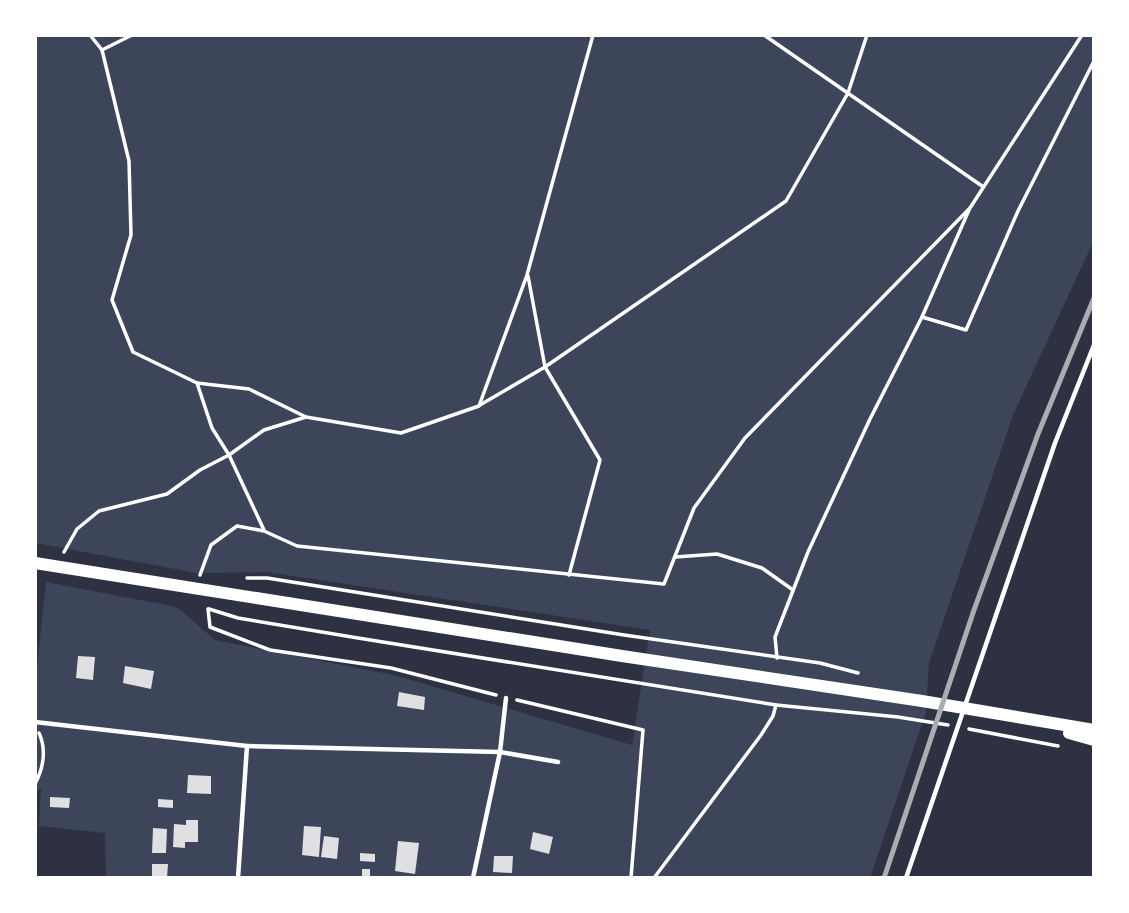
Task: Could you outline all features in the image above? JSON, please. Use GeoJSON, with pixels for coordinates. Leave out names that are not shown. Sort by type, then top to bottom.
{"type":"FeatureCollection","features":[{"type":"Feature","properties":{"kind":"main road"},"geometry":{"type":"LineString","coordinates":[[35,563],[1094,730]]}},
{"type":"Feature","properties":{"kind":"main road"},"geometry":{"type":"LineString","coordinates":[[1036,722],[1094,740]]}},
{"type":"Feature","properties":{"kind":"lane"},"geometry":{"type":"LineString","coordinates":[[906,878],[1055,443],[1094,345]]}},
{"type":"Feature","properties":{"kind":"lane"},"geometry":{"type":"LineString","coordinates":[[473,878],[500,752],[506,698]]}},
{"type":"Feature","properties":{"kind":"lane"},"geometry":{"type":"LineString","coordinates":[[35,723],[247,746],[500,752],[558,762]]}},
{"type":"Feature","properties":{"kind":"lane"},"geometry":{"type":"LineString","coordinates":[[238,878],[247,746]]}},
{"type":"Feature","properties":{"kind":"path"},"geometry":{"type":"LineString","coordinates":[[90,35],[102,50],[129,161],[131,235],[112,300],[133,352],[197,383],[249,389],[306,417],[401,433],[479,406],[545,367],[786,201],[848,93],[867,35]]}},
{"type":"Feature","properties":{"kind":"path"},"geometry":{"type":"LineString","coordinates":[[102,50],[132,35]]}},
{"type":"Feature","properties":{"kind":"path"},"geometry":{"type":"LineString","coordinates":[[479,406],[527,275],[593,35]]}},
{"type":"Feature","properties":{"kind":"path"},"geometry":{"type":"LineString","coordinates":[[764,35],[982,186]]}},
{"type":"Feature","properties":{"kind":"path"},"geometry":{"type":"LineString","coordinates":[[777,659],[775,636],[808,552],[870,419],[922,317],[970,208],[1082,35]]}},
{"type":"Feature","properties":{"kind":"path"},"geometry":{"type":"LineString","coordinates":[[922,317],[966,330],[1018,211],[1094,61]]}},
{"type":"Feature","properties":{"kind":"path"},"geometry":{"type":"LineString","coordinates":[[211,578],[200,577],[211,545],[237,526],[264,531],[297,546],[664,584],[694,508],[745,438],[970,208]]}},
{"type":"Feature","properties":{"kind":"path"},"geometry":{"type":"LineString","coordinates":[[527,275],[545,367],[600,460],[569,575]]}},
{"type":"Feature","properties":{"kind":"path"},"geometry":{"type":"LineString","coordinates":[[197,383],[212,428],[229,455],[264,531]]}},
{"type":"Feature","properties":{"kind":"path"},"geometry":{"type":"LineString","coordinates":[[62,555],[77,529],[99,511],[167,494],[264,430],[306,417]]}},
{"type":"Feature","properties":{"kind":"path"},"geometry":{"type":"LineString","coordinates":[[675,557],[717,554],[762,568],[793,590]]}},
{"type":"Feature","properties":{"kind":"path"},"geometry":{"type":"LineString","coordinates":[[244,579],[267,578],[777,659],[820,663],[858,673]]}},
{"type":"Feature","properties":{"kind":"path"},"geometry":{"type":"LineString","coordinates":[[631,878],[643,730],[391,668],[271,650],[210,627],[208,608],[238,618],[776,705],[898,717],[950,726]]}},
{"type":"Feature","properties":{"kind":"path"},"geometry":{"type":"LineString","coordinates":[[654,878],[761,735],[773,716],[776,705]]}},
{"type":"Feature","properties":{"kind":"path"},"geometry":{"type":"LineString","coordinates":[[35,723],[43,740],[43,766],[35,785]]}},
{"type":"Feature","properties":{"kind":"path"},"geometry":{"type":"LineString","coordinates":[[963,728],[1068,748]]}},
{"type":"Feature","properties":{"kind":"shaded area"},"geometry":{"type":"Polygon","coordinates":[[[35,35],[1094,35],[1094,240],[1013,415],[929,663],[926,712],[870,878],[106,878],[105,833],[39,826],[41,788],[35,793],[35,686],[46,582],[177,607],[215,640],[394,675],[632,745],[650,630],[266,572],[197,573],[35,543],[35,35]]]}},
{"type":"Feature","properties":{"kind":"building"},"geometry":{"type":"Polygon","coordinates":[[[78,656],[95,657],[93,680],[76,678],[78,656]]]}},
{"type":"Feature","properties":{"kind":"building"},"geometry":{"type":"Polygon","coordinates":[[[125,666],[154,671],[151,689],[123,683],[125,666]]]}},
{"type":"Feature","properties":{"kind":"building"},"geometry":{"type":"Polygon","coordinates":[[[399,692],[425,697],[424,710],[397,706],[399,692]]]}},
{"type":"Feature","properties":{"kind":"building"},"geometry":{"type":"Polygon","coordinates":[[[188,775],[211,776],[211,794],[187,793],[188,775]]]}},
{"type":"Feature","properties":{"kind":"building"},"geometry":{"type":"Polygon","coordinates":[[[50,797],[70,798],[69,808],[50,807],[50,797]]]}},
{"type":"Feature","properties":{"kind":"building"},"geometry":{"type":"Polygon","coordinates":[[[158,799],[173,800],[173,808],[158,807],[158,799]]]}},
{"type":"Feature","properties":{"kind":"building"},"geometry":{"type":"Polygon","coordinates":[[[186,820],[198,820],[198,842],[185,842],[185,848],[173,847],[174,824],[186,825],[186,820]]]}},
{"type":"Feature","properties":{"kind":"building"},"geometry":{"type":"Polygon","coordinates":[[[304,826],[321,827],[319,857],[302,855],[304,826]]]}},
{"type":"Feature","properties":{"kind":"building"},"geometry":{"type":"Polygon","coordinates":[[[153,828],[167,829],[166,853],[152,853],[153,828]]]}},
{"type":"Feature","properties":{"kind":"building"},"geometry":{"type":"Polygon","coordinates":[[[533,832],[553,837],[549,854],[530,849],[533,832]]]}},
{"type":"Feature","properties":{"kind":"building"},"geometry":{"type":"Polygon","coordinates":[[[324,836],[339,838],[337,859],[321,857],[324,836]]]}},
{"type":"Feature","properties":{"kind":"building"},"geometry":{"type":"Polygon","coordinates":[[[398,841],[419,843],[415,874],[395,871],[398,841]]]}},
{"type":"Feature","properties":{"kind":"building"},"geometry":{"type":"Polygon","coordinates":[[[360,853],[375,854],[375,862],[360,861],[360,853]]]}},
{"type":"Feature","properties":{"kind":"building"},"geometry":{"type":"Polygon","coordinates":[[[494,856],[513,856],[512,873],[493,872],[494,856]]]}},
{"type":"Feature","properties":{"kind":"building"},"geometry":{"type":"Polygon","coordinates":[[[152,864],[168,864],[167,878],[152,878],[152,864]]]}},
{"type":"Feature","properties":{"kind":"building"},"geometry":{"type":"Polygon","coordinates":[[[362,869],[370,869],[370,878],[362,878],[362,869]]]}},
{"type":"Feature","properties":{"kind":"railway"},"geometry":{"type":"LineString","coordinates":[[884,878],[974,610],[1038,434],[1094,298]]}}]}
